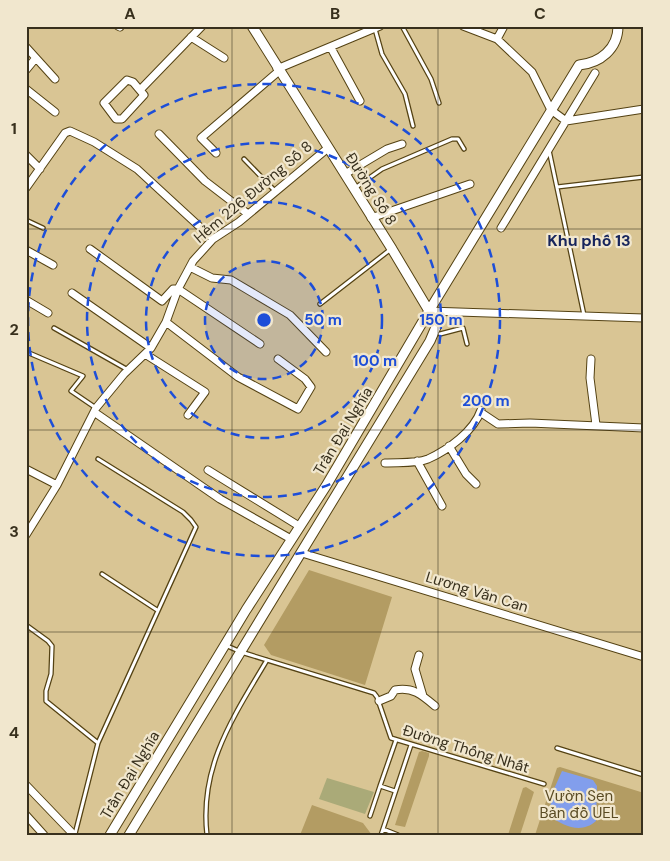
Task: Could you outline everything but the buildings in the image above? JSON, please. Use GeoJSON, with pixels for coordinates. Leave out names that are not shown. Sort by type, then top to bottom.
{"type":"FeatureCollection","features":[{"type":"Feature","properties":{"kind":"street"},"geometry":{"type":"LineString","coordinates":[[141,89],[202,26]]}},
{"type":"Feature","properties":{"kind":"street"},"geometry":{"type":"LineString","coordinates":[[252,26],[278,70]]}},
{"type":"Feature","properties":{"kind":"street"},"geometry":{"type":"LineString","coordinates":[[463,26],[497,39],[532,72],[551,110],[566,121],[644,109]]}},
{"type":"Feature","properties":{"kind":"street"},"geometry":{"type":"LineString","coordinates":[[497,39],[504,26]]}},
{"type":"Feature","properties":{"kind":"street","name":"Trần Đại Nghĩa"},"geometry":{"type":"LineString","coordinates":[[110,835],[225,645],[299,526],[320,496],[429,311],[579,65],[592,64],[603,58],[613,44],[618,26]]}},
{"type":"Feature","properties":{"kind":"street"},"geometry":{"type":"LineString","coordinates":[[216,153],[201,138],[278,70],[377,27]]}},
{"type":"Feature","properties":{"kind":"street"},"geometry":{"type":"LineString","coordinates":[[192,37],[224,58]]}},
{"type":"Feature","properties":{"kind":"street"},"geometry":{"type":"LineString","coordinates":[[26,47],[55,79]]}},
{"type":"Feature","properties":{"kind":"street"},"geometry":{"type":"LineString","coordinates":[[331,48],[360,101]]}},
{"type":"Feature","properties":{"kind":"street"},"geometry":{"type":"LineString","coordinates":[[26,70],[35,59]]}},
{"type":"Feature","properties":{"kind":"street","name":"Đường Số 8"},"geometry":{"type":"LineString","coordinates":[[278,70],[392,249],[429,311],[438,331]]}},
{"type":"Feature","properties":{"kind":"street"},"geometry":{"type":"LineString","coordinates":[[501,228],[595,73]]}},
{"type":"Feature","properties":{"kind":"street"},"geometry":{"type":"LineString","coordinates":[[127,80],[133,82],[141,89],[144,95],[122,119],[116,119],[104,107],[105,101],[127,80]]}},
{"type":"Feature","properties":{"kind":"street"},"geometry":{"type":"LineString","coordinates":[[26,90],[54,112]]}},
{"type":"Feature","properties":{"kind":"street"},"geometry":{"type":"LineString","coordinates":[[26,188],[65,133],[70,131],[94,142],[137,169],[213,239]]}},
{"type":"Feature","properties":{"kind":"street"},"geometry":{"type":"LineString","coordinates":[[159,134],[205,181],[248,214]]}},
{"type":"Feature","properties":{"kind":"street"},"geometry":{"type":"LineString","coordinates":[[345,174],[361,163],[402,144]]}},
{"type":"Feature","properties":{"kind":"street","name":"Hẻm 226 Đường Số 8"},"geometry":{"type":"LineString","coordinates":[[26,535],[57,485],[95,410],[128,370],[150,348],[166,322],[178,289],[190,266],[213,239],[248,214],[328,148]]}},
{"type":"Feature","properties":{"kind":"street"},"geometry":{"type":"LineString","coordinates":[[26,155],[40,169]]}},
{"type":"Feature","properties":{"kind":"street"},"geometry":{"type":"LineString","coordinates":[[371,218],[470,184]]}},
{"type":"Feature","properties":{"kind":"street"},"geometry":{"type":"LineString","coordinates":[[90,249],[162,302],[174,288],[178,289],[260,344]]}},
{"type":"Feature","properties":{"kind":"street"},"geometry":{"type":"LineString","coordinates":[[26,250],[53,265]]}},
{"type":"Feature","properties":{"kind":"street"},"geometry":{"type":"LineString","coordinates":[[190,266],[212,278],[231,280],[290,315],[326,352]]}},
{"type":"Feature","properties":{"kind":"street"},"geometry":{"type":"LineString","coordinates":[[72,293],[150,348]]}},
{"type":"Feature","properties":{"kind":"street"},"geometry":{"type":"LineString","coordinates":[[26,300],[48,312]]}},
{"type":"Feature","properties":{"kind":"street"},"geometry":{"type":"LineString","coordinates":[[429,311],[644,318]]}},
{"type":"Feature","properties":{"kind":"street"},"geometry":{"type":"LineString","coordinates":[[166,322],[238,378],[298,409],[312,388],[305,379],[278,359]]}},
{"type":"Feature","properties":{"kind":"street","name":"Trần Đại Nghĩa"},"geometry":{"type":"LineString","coordinates":[[128,835],[430,341],[438,331]]}},
{"type":"Feature","properties":{"kind":"street"},"geometry":{"type":"LineString","coordinates":[[145,354],[205,392],[188,415]]}},
{"type":"Feature","properties":{"kind":"street"},"geometry":{"type":"LineString","coordinates":[[591,358],[590,378],[596,425]]}},
{"type":"Feature","properties":{"kind":"street"},"geometry":{"type":"LineString","coordinates":[[95,410],[220,499],[291,539]]}},
{"type":"Feature","properties":{"kind":"street"},"geometry":{"type":"LineString","coordinates":[[385,462],[427,459],[449,446],[474,423],[482,412],[498,424],[596,425],[644,428]]}},
{"type":"Feature","properties":{"kind":"street"},"geometry":{"type":"LineString","coordinates":[[449,446],[466,474],[476,484]]}},
{"type":"Feature","properties":{"kind":"street"},"geometry":{"type":"LineString","coordinates":[[418,461],[442,506]]}},
{"type":"Feature","properties":{"kind":"street"},"geometry":{"type":"LineString","coordinates":[[26,470],[57,485]]}},
{"type":"Feature","properties":{"kind":"street"},"geometry":{"type":"LineString","coordinates":[[208,470],[299,526]]}},
{"type":"Feature","properties":{"kind":"street"},"geometry":{"type":"LineString","coordinates":[[320,496],[332,504]]}},
{"type":"Feature","properties":{"kind":"street","name":"Lương Văn Can"},"geometry":{"type":"LineString","coordinates":[[302,552],[644,657]]}},
{"type":"Feature","properties":{"kind":"street"},"geometry":{"type":"LineString","coordinates":[[419,655],[415,669],[422,696]]}},
{"type":"Feature","properties":{"kind":"street"},"geometry":{"type":"LineString","coordinates":[[379,701],[390,696],[395,690],[406,688],[413,689],[435,706]]}},
{"type":"Feature","properties":{"kind":"street"},"geometry":{"type":"LineString","coordinates":[[26,785],[74,835]]}},
{"type":"Feature","properties":{"kind":"street"},"geometry":{"type":"LineString","coordinates":[[26,815],[44,835]]}},
{"type":"Feature","properties":{"kind":"lane"},"geometry":{"type":"LineString","coordinates":[[402,26],[431,79],[439,104]]}},
{"type":"Feature","properties":{"kind":"lane"},"geometry":{"type":"LineString","coordinates":[[377,27],[382,54],[405,94],[413,126]]}},
{"type":"Feature","properties":{"kind":"lane"},"geometry":{"type":"LineString","coordinates":[[592,64],[595,73]]}},
{"type":"Feature","properties":{"kind":"lane"},"geometry":{"type":"LineString","coordinates":[[355,189],[382,169],[452,139],[458,138],[464,149]]}},
{"type":"Feature","properties":{"kind":"lane"},"geometry":{"type":"LineString","coordinates":[[549,149],[584,316]]}},
{"type":"Feature","properties":{"kind":"lane"},"geometry":{"type":"LineString","coordinates":[[244,159],[276,191]]}},
{"type":"Feature","properties":{"kind":"lane"},"geometry":{"type":"LineString","coordinates":[[557,187],[644,177]]}},
{"type":"Feature","properties":{"kind":"lane"},"geometry":{"type":"LineString","coordinates":[[26,220],[43,228]]}},
{"type":"Feature","properties":{"kind":"lane"},"geometry":{"type":"LineString","coordinates":[[320,304],[392,249]]}},
{"type":"Feature","properties":{"kind":"lane"},"geometry":{"type":"LineString","coordinates":[[54,328],[128,370]]}},
{"type":"Feature","properties":{"kind":"lane"},"geometry":{"type":"LineString","coordinates":[[438,331],[463,328],[467,344]]}},
{"type":"Feature","properties":{"kind":"lane"},"geometry":{"type":"LineString","coordinates":[[29,353],[83,376],[71,391],[95,410]]}},
{"type":"Feature","properties":{"kind":"lane"},"geometry":{"type":"LineString","coordinates":[[74,835],[98,743],[196,528],[192,520],[183,512],[98,459]]}},
{"type":"Feature","properties":{"kind":"lane"},"geometry":{"type":"LineString","coordinates":[[102,574],[157,610]]}},
{"type":"Feature","properties":{"kind":"lane"},"geometry":{"type":"LineString","coordinates":[[26,625],[52,646],[46,701],[98,743]]}},
{"type":"Feature","properties":{"kind":"lane"},"geometry":{"type":"LineString","coordinates":[[225,645],[241,652],[374,693],[379,701]]}},
{"type":"Feature","properties":{"kind":"lane"},"geometry":{"type":"LineString","coordinates":[[207,835],[206,808],[208,786],[218,748],[267,660]]}},
{"type":"Feature","properties":{"kind":"lane","name":"Đường Thống Nhất"},"geometry":{"type":"LineString","coordinates":[[379,701],[391,738],[544,784]]}},
{"type":"Feature","properties":{"kind":"lane"},"geometry":{"type":"LineString","coordinates":[[370,816],[396,740]]}},
{"type":"Feature","properties":{"kind":"lane"},"geometry":{"type":"LineString","coordinates":[[381,835],[411,744]]}},
{"type":"Feature","properties":{"kind":"lane"},"geometry":{"type":"LineString","coordinates":[[557,748],[644,775]]}},
{"type":"Feature","properties":{"kind":"lane"},"geometry":{"type":"LineString","coordinates":[[380,786],[396,791]]}},
{"type":"Feature","properties":{"kind":"lane"},"geometry":{"type":"LineString","coordinates":[[383,829],[398,835]]}},
{"type":"Feature","properties":{"kind":"green space"},"geometry":{"type":"Polygon","coordinates":[[[309,570],[392,597],[365,685],[271,655],[264,645],[309,570]]]}},
{"type":"Feature","properties":{"kind":"green space"},"geometry":{"type":"Polygon","coordinates":[[[419,752],[429,753],[429,756],[405,827],[395,825],[419,752]]]}},
{"type":"Feature","properties":{"kind":"green space","name":"Vườn Sen Bản đồ UEL"},"geometry":{"type":"Polygon","coordinates":[[[560,767],[644,793],[643,835],[535,835],[557,768],[560,767]]]}},
{"type":"Feature","properties":{"kind":"green space"},"geometry":{"type":"Polygon","coordinates":[[[526,787],[534,792],[520,835],[508,835],[523,788],[526,787]]]}},
{"type":"Feature","properties":{"kind":"green space"},"geometry":{"type":"Polygon","coordinates":[[[312,805],[363,823],[372,835],[300,835],[312,805]]]}},
{"type":"Feature","properties":{"kind":"water"},"geometry":{"type":"Polygon","coordinates":[[[562,771],[593,780],[597,786],[596,821],[590,825],[578,828],[572,827],[548,816],[554,789],[562,771]]]}},
{"type":"Feature","properties":{"kind":"district","name":"Khu phố 13"},"geometry":{"type":"Point","coordinates":[589,240]}}]}
